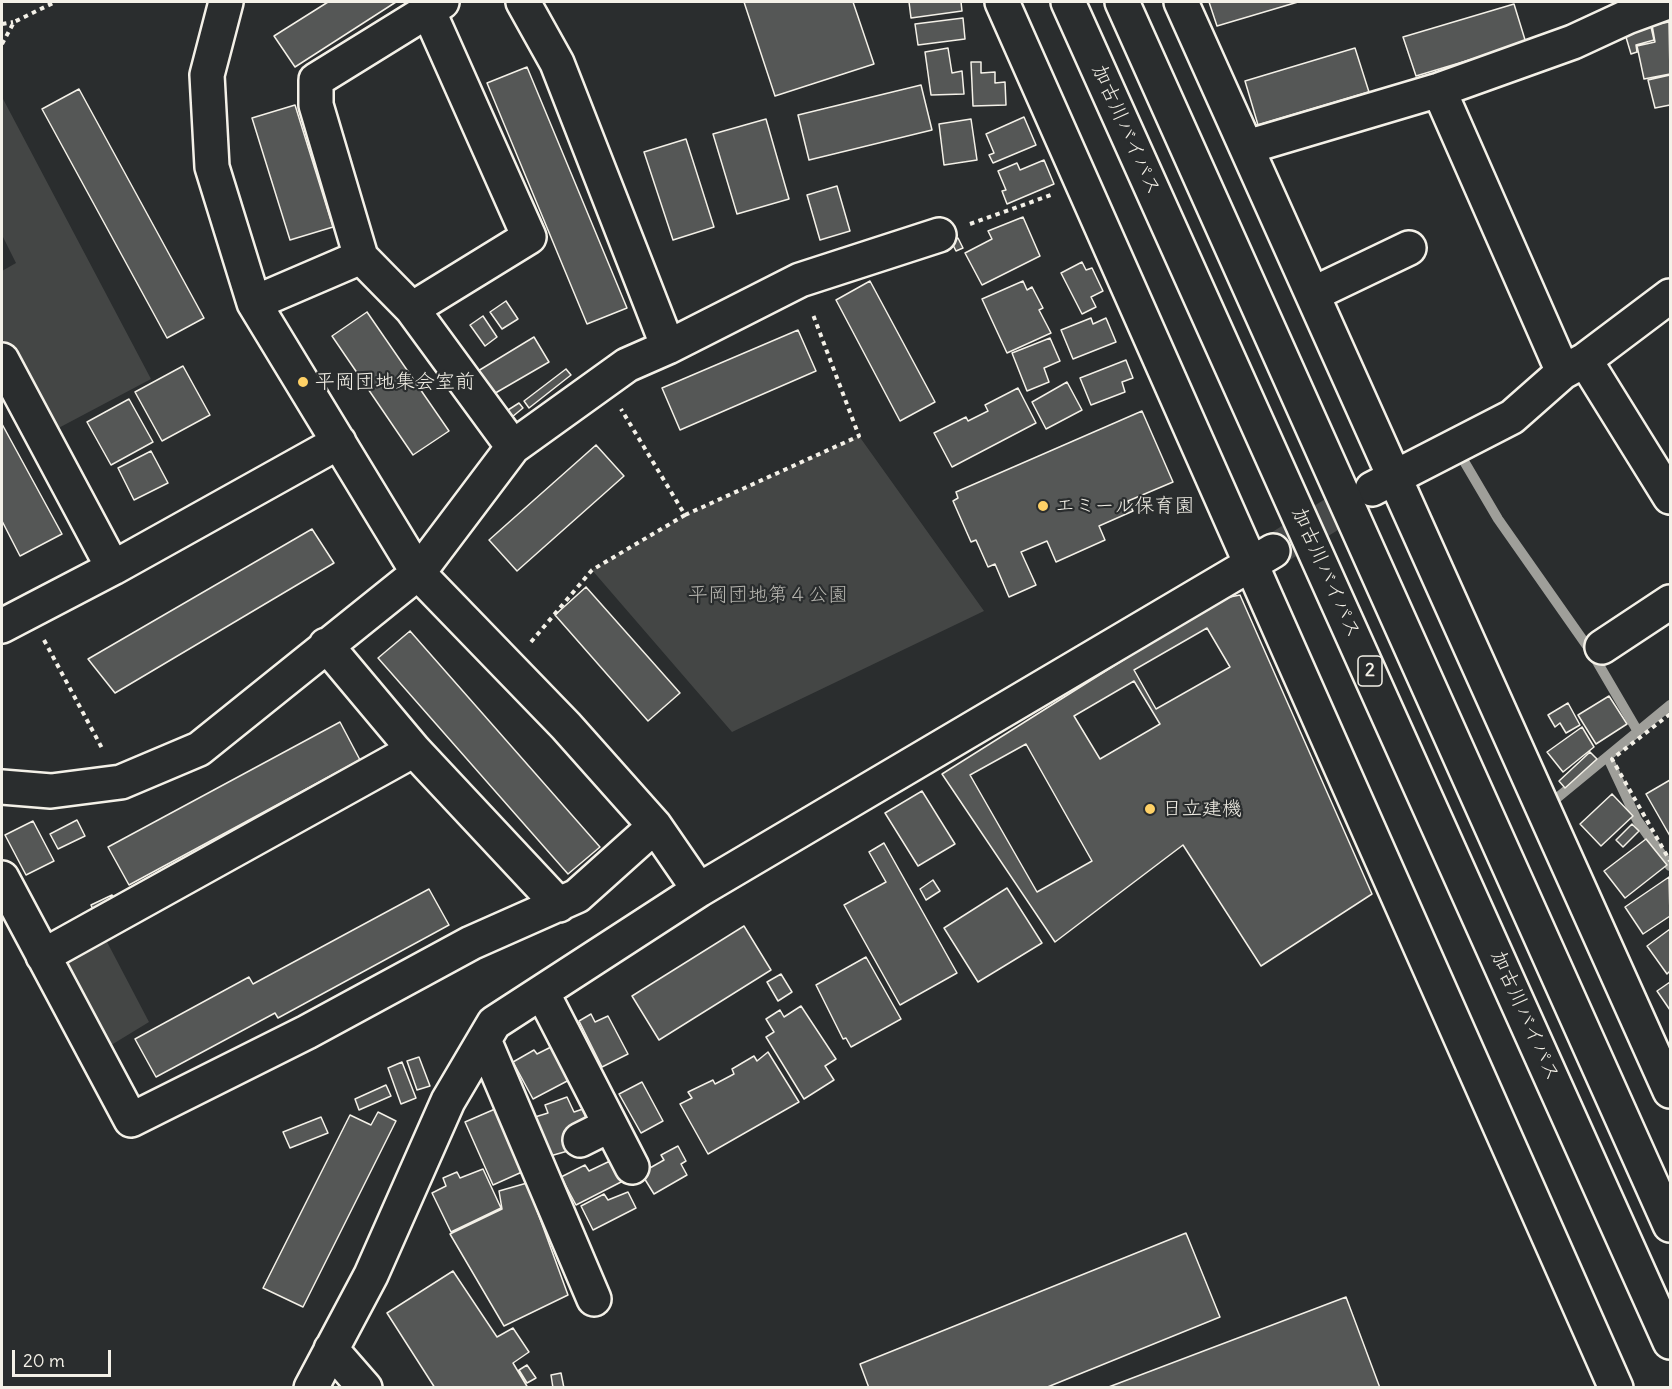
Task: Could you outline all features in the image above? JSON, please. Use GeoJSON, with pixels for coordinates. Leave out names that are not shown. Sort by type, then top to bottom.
{"type":"FeatureCollection","features":[{"type":"Feature","properties":{"kind":"main road"},"geometry":{"type":"LineString","coordinates":[[225,2],[207,75],[212,167],[254,303],[418,573],[510,667],[655,826],[699,890]]}},
{"type":"Feature","properties":{"kind":"main road"},"geometry":{"type":"LineString","coordinates":[[523,2],[557,63],[668,347]]}},
{"type":"Feature","properties":{"kind":"main road"},"geometry":{"type":"LineString","coordinates":[[1002,2],[1084,183],[1262,558],[1616,1388]]}},
{"type":"Feature","properties":{"kind":"main road","name":"加古川バイパス"},"geometry":{"type":"LineString","coordinates":[[1068,2],[1671,1342]]}},
{"type":"Feature","properties":{"kind":"main road"},"geometry":{"type":"LineString","coordinates":[[1122,2],[1671,1225]]}},
{"type":"Feature","properties":{"kind":"main road"},"geometry":{"type":"LineString","coordinates":[[1181,2],[1313,294],[1384,484],[1671,1092]]}},
{"type":"Feature","properties":{"kind":"main road"},"geometry":{"type":"LineString","coordinates":[[1247,147],[1439,90],[1573,42],[1626,17],[1668,2]]}},
{"type":"Feature","properties":{"kind":"main road"},"geometry":{"type":"LineString","coordinates":[[412,309],[529,237],[435,6],[316,80],[316,105],[361,257],[412,309],[513,447]]}},
{"type":"Feature","properties":{"kind":"main road"},"geometry":{"type":"LineString","coordinates":[[1439,90],[1574,366],[1671,496]]}},
{"type":"Feature","properties":{"kind":"main road"},"geometry":{"type":"LineString","coordinates":[[2,787],[51,791],[121,782],[199,749],[418,573],[513,447],[627,365],[668,347],[800,280],[939,236]]}},
{"type":"Feature","properties":{"kind":"main road"},"geometry":{"type":"LineString","coordinates":[[1313,294],[1409,248]]}},
{"type":"Feature","properties":{"kind":"main road"},"geometry":{"type":"LineString","coordinates":[[254,303],[361,257]]}},
{"type":"Feature","properties":{"kind":"main road"},"geometry":{"type":"LineString","coordinates":[[1384,484],[1512,417],[1574,366],[1671,296]]}},
{"type":"Feature","properties":{"kind":"main road"},"geometry":{"type":"LineString","coordinates":[[2,360],[113,567]]}},
{"type":"Feature","properties":{"kind":"main road"},"geometry":{"type":"LineString","coordinates":[[15,618],[113,567],[339,442]]}},
{"type":"Feature","properties":{"kind":"main road"},"geometry":{"type":"LineString","coordinates":[[311,1388],[371,1275],[448,1101],[494,1023],[699,890],[1262,558]]}},
{"type":"Feature","properties":{"kind":"main road"},"geometry":{"type":"LineString","coordinates":[[1602,647],[1671,602]]}},
{"type":"Feature","properties":{"kind":"main road"},"geometry":{"type":"LineString","coordinates":[[326,645],[414,750],[559,905]]}},
{"type":"Feature","properties":{"kind":"main road"},"geometry":{"type":"LineString","coordinates":[[43,956],[414,750]]}},
{"type":"Feature","properties":{"kind":"main road"},"geometry":{"type":"LineString","coordinates":[[2,878],[131,1120],[307,1032],[471,943],[577,896],[655,826]]}},
{"type":"Feature","properties":{"kind":"main road"},"geometry":{"type":"LineString","coordinates":[[542,992],[632,1167]]}},
{"type":"Feature","properties":{"kind":"main road"},"geometry":{"type":"LineString","coordinates":[[484,1041],[594,1299]]}},
{"type":"Feature","properties":{"kind":"main road"},"geometry":{"type":"LineString","coordinates":[[580,1140],[610,1125]]}},
{"type":"Feature","properties":{"kind":"main road"},"geometry":{"type":"LineString","coordinates":[[332,1349],[365,1388]]}},
{"type":"Feature","properties":{"kind":"path"},"geometry":{"type":"LineString","coordinates":[[2,24],[14,22],[55,2]]}},
{"type":"Feature","properties":{"kind":"path"},"geometry":{"type":"LineString","coordinates":[[2,44],[14,22]]}},
{"type":"Feature","properties":{"kind":"path"},"geometry":{"type":"LineString","coordinates":[[939,236],[1084,183]]}},
{"type":"Feature","properties":{"kind":"path"},"geometry":{"type":"LineString","coordinates":[[510,667],[592,570],[685,515],[859,435],[800,280]]}},
{"type":"Feature","properties":{"kind":"path"},"geometry":{"type":"LineString","coordinates":[[604,381],[685,515]]}},
{"type":"Feature","properties":{"kind":"path"},"geometry":{"type":"LineString","coordinates":[[15,618],[121,782]]}},
{"type":"Feature","properties":{"kind":"path"},"geometry":{"type":"LineString","coordinates":[[1671,714],[1612,759],[1671,861]]}},
{"type":"Feature","properties":{"kind":"green space"},"geometry":{"type":"Polygon","coordinates":[[[2,97],[151,379],[51,432],[2,338],[2,271],[16,263],[2,235],[2,97]]]}},
{"type":"Feature","properties":{"kind":"green space","name":"平岡団地第４公園"},"geometry":{"type":"Polygon","coordinates":[[[859,436],[984,611],[732,732],[592,570],[685,515],[859,436]]]}},
{"type":"Feature","properties":{"kind":"green space"},"geometry":{"type":"Polygon","coordinates":[[[106,940],[149,1022],[108,1047],[65,966],[65,960],[106,940]]]}},
{"type":"Feature","properties":{"kind":"building"},"geometry":{"type":"Polygon","coordinates":[[[328,2],[396,2],[295,67],[274,36],[328,2]]]}},
{"type":"Feature","properties":{"kind":"building"},"geometry":{"type":"Polygon","coordinates":[[[744,2],[853,2],[874,64],[775,96],[744,2]]]}},
{"type":"Feature","properties":{"kind":"building"},"geometry":{"type":"Polygon","coordinates":[[[909,2],[961,2],[962,11],[911,18],[909,2]]]}},
{"type":"Feature","properties":{"kind":"building"},"geometry":{"type":"Polygon","coordinates":[[[1209,2],[1298,2],[1217,26],[1209,2]]]}},
{"type":"Feature","properties":{"kind":"building"},"geometry":{"type":"Polygon","coordinates":[[[1514,4],[1526,43],[1416,76],[1403,37],[1514,4]]]}},
{"type":"Feature","properties":{"kind":"building"},"geometry":{"type":"Polygon","coordinates":[[[963,18],[965,39],[918,45],[915,24],[963,18]]]}},
{"type":"Feature","properties":{"kind":"building"},"geometry":{"type":"Polygon","coordinates":[[[1649,18],[1654,40],[1636,45],[1637,52],[1631,54],[1623,27],[1649,18]]]}},
{"type":"Feature","properties":{"kind":"building"},"geometry":{"type":"Polygon","coordinates":[[[1669,22],[1670,74],[1644,79],[1637,46],[1655,42],[1652,25],[1669,22]]]}},
{"type":"Feature","properties":{"kind":"building"},"geometry":{"type":"Polygon","coordinates":[[[948,48],[952,73],[962,71],[964,94],[931,95],[925,52],[948,48]]]}},
{"type":"Feature","properties":{"kind":"building"},"geometry":{"type":"Polygon","coordinates":[[[1355,48],[1369,92],[1258,125],[1245,81],[1355,48]]]}},
{"type":"Feature","properties":{"kind":"building"},"geometry":{"type":"Polygon","coordinates":[[[971,62],[981,62],[981,73],[995,72],[995,83],[1005,82],[1006,105],[973,106],[971,62]]]}},
{"type":"Feature","properties":{"kind":"building"},"geometry":{"type":"Polygon","coordinates":[[[527,67],[627,308],[587,324],[487,83],[527,67]]]}},
{"type":"Feature","properties":{"kind":"building"},"geometry":{"type":"Polygon","coordinates":[[[1670,75],[1670,105],[1655,108],[1648,80],[1670,75]]]}},
{"type":"Feature","properties":{"kind":"building"},"geometry":{"type":"Polygon","coordinates":[[[921,85],[932,130],[809,160],[798,115],[921,85]]]}},
{"type":"Feature","properties":{"kind":"building"},"geometry":{"type":"Polygon","coordinates":[[[79,89],[204,318],[167,338],[42,109],[79,89]]]}},
{"type":"Feature","properties":{"kind":"building"},"geometry":{"type":"Polygon","coordinates":[[[295,105],[333,227],[290,240],[252,118],[295,105]]]}},
{"type":"Feature","properties":{"kind":"building"},"geometry":{"type":"Polygon","coordinates":[[[1024,117],[1036,145],[993,163],[989,155],[994,153],[986,134],[1024,117]]]}},
{"type":"Feature","properties":{"kind":"building"},"geometry":{"type":"Polygon","coordinates":[[[766,119],[789,199],[737,214],[713,134],[766,119]]]}},
{"type":"Feature","properties":{"kind":"building"},"geometry":{"type":"Polygon","coordinates":[[[971,119],[977,160],[944,165],[939,124],[971,119]]]}},
{"type":"Feature","properties":{"kind":"building"},"geometry":{"type":"Polygon","coordinates":[[[686,139],[714,227],[673,240],[644,152],[686,139]]]}},
{"type":"Feature","properties":{"kind":"building"},"geometry":{"type":"Polygon","coordinates":[[[1044,160],[1054,184],[1007,204],[1002,191],[1006,190],[998,171],[1017,163],[1020,170],[1044,160]]]}},
{"type":"Feature","properties":{"kind":"building"},"geometry":{"type":"Polygon","coordinates":[[[837,186],[850,231],[820,240],[807,195],[837,186]]]}},
{"type":"Feature","properties":{"kind":"building"},"geometry":{"type":"Polygon","coordinates":[[[1023,217],[1040,256],[982,285],[965,253],[992,239],[988,231],[1023,217]]]}},
{"type":"Feature","properties":{"kind":"building"},"geometry":{"type":"Polygon","coordinates":[[[958,238],[963,248],[956,251],[951,241],[958,238]]]}},
{"type":"Feature","properties":{"kind":"building"},"geometry":{"type":"Polygon","coordinates":[[[1082,262],[1086,270],[1092,268],[1103,291],[1091,297],[1096,307],[1082,314],[1061,273],[1082,262]]]}},
{"type":"Feature","properties":{"kind":"building"},"geometry":{"type":"Polygon","coordinates":[[[870,281],[935,402],[900,421],[836,300],[870,281]]]}},
{"type":"Feature","properties":{"kind":"building"},"geometry":{"type":"Polygon","coordinates":[[[1023,281],[1027,290],[1032,287],[1043,308],[1039,310],[1051,333],[1007,353],[982,299],[1023,281]]]}},
{"type":"Feature","properties":{"kind":"building"},"geometry":{"type":"Polygon","coordinates":[[[506,301],[518,319],[502,329],[490,312],[506,301]]]}},
{"type":"Feature","properties":{"kind":"building"},"geometry":{"type":"Polygon","coordinates":[[[367,312],[449,431],[413,455],[332,336],[367,312]]]}},
{"type":"Feature","properties":{"kind":"building"},"geometry":{"type":"Polygon","coordinates":[[[483,316],[497,337],[485,346],[470,325],[483,316]]]}},
{"type":"Feature","properties":{"kind":"building"},"geometry":{"type":"Polygon","coordinates":[[[1091,318],[1093,324],[1106,318],[1116,342],[1073,359],[1061,330],[1091,318]]]}},
{"type":"Feature","properties":{"kind":"building"},"geometry":{"type":"Polygon","coordinates":[[[798,330],[816,371],[680,430],[662,388],[798,330]]]}},
{"type":"Feature","properties":{"kind":"building"},"geometry":{"type":"Polygon","coordinates":[[[534,337],[549,362],[492,395],[478,371],[534,337]]]}},
{"type":"Feature","properties":{"kind":"building"},"geometry":{"type":"Polygon","coordinates":[[[1050,338],[1060,361],[1044,368],[1049,382],[1027,391],[1012,353],[1050,338]]]}},
{"type":"Feature","properties":{"kind":"building"},"geometry":{"type":"Polygon","coordinates":[[[1126,360],[1133,378],[1122,382],[1125,392],[1091,405],[1080,378],[1126,360]]]}},
{"type":"Feature","properties":{"kind":"building"},"geometry":{"type":"Polygon","coordinates":[[[183,366],[210,415],[162,441],[135,392],[183,366]]]}},
{"type":"Feature","properties":{"kind":"building"},"geometry":{"type":"Polygon","coordinates":[[[566,369],[571,375],[529,408],[524,401],[566,369]]]}},
{"type":"Feature","properties":{"kind":"building"},"geometry":{"type":"Polygon","coordinates":[[[1067,382],[1082,410],[1046,429],[1032,402],[1067,382]]]}},
{"type":"Feature","properties":{"kind":"building"},"geometry":{"type":"Polygon","coordinates":[[[1018,388],[1036,423],[952,467],[934,433],[966,417],[968,421],[988,411],[985,405],[1018,388]]]}},
{"type":"Feature","properties":{"kind":"building"},"geometry":{"type":"Polygon","coordinates":[[[129,399],[153,442],[111,465],[87,422],[129,399]]]}},
{"type":"Feature","properties":{"kind":"building"},"geometry":{"type":"Polygon","coordinates":[[[519,403],[523,408],[512,417],[508,410],[519,403]]]}},
{"type":"Feature","properties":{"kind":"building","name":"エミール保育園"},"geometry":{"type":"Polygon","coordinates":[[[1142,411],[1173,482],[1128,501],[1133,511],[1099,526],[1105,540],[1056,562],[1047,541],[1021,552],[1036,585],[1009,597],[995,564],[988,567],[976,540],[971,542],[953,501],[958,498],[956,492],[1142,411]]]}},
{"type":"Feature","properties":{"kind":"building"},"geometry":{"type":"Polygon","coordinates":[[[2,424],[62,534],[20,556],[2,521],[2,424]]]}},
{"type":"Feature","properties":{"kind":"building"},"geometry":{"type":"Polygon","coordinates":[[[596,445],[624,476],[517,571],[489,540],[596,445]]]}},
{"type":"Feature","properties":{"kind":"building"},"geometry":{"type":"Polygon","coordinates":[[[151,451],[168,483],[134,500],[118,468],[151,451]]]}},
{"type":"Feature","properties":{"kind":"building"},"geometry":{"type":"Polygon","coordinates":[[[312,529],[334,563],[115,693],[88,659],[312,529]]]}},
{"type":"Feature","properties":{"kind":"building"},"geometry":{"type":"Polygon","coordinates":[[[586,587],[680,693],[648,721],[555,615],[586,587]]]}},
{"type":"Feature","properties":{"kind":"building","name":"日立建機"},"geometry":{"type":"Polygon","coordinates":[[[1240,595],[1372,894],[1261,966],[1183,845],[1055,942],[942,774],[1220,599],[1240,595]]]}},
{"type":"Feature","properties":{"kind":"building"},"geometry":{"type":"Polygon","coordinates":[[[1207,628],[1230,667],[1156,709],[1134,670],[1207,628]]]}},
{"type":"Feature","properties":{"kind":"building"},"geometry":{"type":"Polygon","coordinates":[[[410,631],[600,847],[568,874],[378,658],[410,631]]]}},
{"type":"Feature","properties":{"kind":"building"},"geometry":{"type":"Polygon","coordinates":[[[1134,681],[1160,724],[1100,759],[1074,716],[1134,681]]]}},
{"type":"Feature","properties":{"kind":"building"},"geometry":{"type":"Polygon","coordinates":[[[1609,696],[1627,724],[1596,744],[1578,715],[1609,696]]]}},
{"type":"Feature","properties":{"kind":"building"},"geometry":{"type":"Polygon","coordinates":[[[1568,703],[1580,725],[1566,733],[1560,723],[1555,727],[1548,715],[1568,703]]]}},
{"type":"Feature","properties":{"kind":"building"},"geometry":{"type":"Polygon","coordinates":[[[340,722],[360,760],[129,885],[108,847],[340,722]]]}},
{"type":"Feature","properties":{"kind":"building"},"geometry":{"type":"Polygon","coordinates":[[[1582,727],[1594,747],[1563,772],[1547,752],[1582,727]]]}},
{"type":"Feature","properties":{"kind":"building"},"geometry":{"type":"Polygon","coordinates":[[[1026,744],[1092,861],[1037,892],[970,775],[1026,744]]]}},
{"type":"Feature","properties":{"kind":"building"},"geometry":{"type":"Polygon","coordinates":[[[1590,752],[1597,759],[1565,788],[1559,781],[1590,752]]]}},
{"type":"Feature","properties":{"kind":"building"},"geometry":{"type":"Polygon","coordinates":[[[1670,780],[1670,836],[1646,794],[1670,780]]]}},
{"type":"Feature","properties":{"kind":"building"},"geometry":{"type":"Polygon","coordinates":[[[922,791],[955,844],[918,866],[885,813],[922,791]]]}},
{"type":"Feature","properties":{"kind":"building"},"geometry":{"type":"Polygon","coordinates":[[[1612,794],[1633,816],[1601,846],[1580,824],[1612,794]]]}},
{"type":"Feature","properties":{"kind":"building"},"geometry":{"type":"Polygon","coordinates":[[[77,820],[85,836],[58,849],[50,834],[77,820]]]}},
{"type":"Feature","properties":{"kind":"building"},"geometry":{"type":"Polygon","coordinates":[[[33,821],[54,861],[26,875],[5,835],[33,821]]]}},
{"type":"Feature","properties":{"kind":"building"},"geometry":{"type":"Polygon","coordinates":[[[1632,824],[1639,831],[1623,847],[1616,840],[1632,824]]]}},
{"type":"Feature","properties":{"kind":"building"},"geometry":{"type":"Polygon","coordinates":[[[1646,839],[1667,865],[1625,898],[1604,871],[1646,839]]]}},
{"type":"Feature","properties":{"kind":"building"},"geometry":{"type":"Polygon","coordinates":[[[884,843],[957,973],[900,1005],[844,905],[886,882],[869,852],[884,843]]]}},
{"type":"Feature","properties":{"kind":"building"},"geometry":{"type":"Polygon","coordinates":[[[1669,877],[1670,916],[1643,934],[1625,907],[1669,877]]]}},
{"type":"Feature","properties":{"kind":"building"},"geometry":{"type":"Polygon","coordinates":[[[933,880],[940,891],[926,900],[920,889],[933,880]]]}},
{"type":"Feature","properties":{"kind":"building"},"geometry":{"type":"Polygon","coordinates":[[[1007,888],[1042,943],[978,982],[944,928],[1007,888]]]}},
{"type":"Feature","properties":{"kind":"building"},"geometry":{"type":"Polygon","coordinates":[[[429,889],[449,925],[278,1018],[275,1013],[156,1077],[135,1039],[249,977],[253,984],[429,889]]]}},
{"type":"Feature","properties":{"kind":"building"},"geometry":{"type":"Polygon","coordinates":[[[112,895],[116,901],[94,912],[91,905],[112,895]]]}},
{"type":"Feature","properties":{"kind":"building"},"geometry":{"type":"Polygon","coordinates":[[[744,926],[771,970],[659,1040],[632,996],[744,926]]]}},
{"type":"Feature","properties":{"kind":"building"},"geometry":{"type":"Polygon","coordinates":[[[1670,929],[1670,971],[1667,974],[1647,946],[1670,929]]]}},
{"type":"Feature","properties":{"kind":"building"},"geometry":{"type":"Polygon","coordinates":[[[866,957],[901,1019],[851,1047],[846,1038],[843,1039],[816,985],[866,957]]]}},
{"type":"Feature","properties":{"kind":"building"},"geometry":{"type":"Polygon","coordinates":[[[781,974],[792,992],[778,1001],[767,982],[781,974]]]}},
{"type":"Feature","properties":{"kind":"building"},"geometry":{"type":"Polygon","coordinates":[[[1670,982],[1670,1010],[1657,991],[1670,982]]]}},
{"type":"Feature","properties":{"kind":"building"},"geometry":{"type":"Polygon","coordinates":[[[801,1006],[836,1059],[825,1066],[834,1080],[804,1099],[766,1037],[774,1032],[766,1019],[780,1010],[784,1017],[801,1006]]]}},
{"type":"Feature","properties":{"kind":"building"},"geometry":{"type":"Polygon","coordinates":[[[591,1014],[595,1022],[608,1016],[628,1054],[602,1067],[579,1021],[591,1014]]]}},
{"type":"Feature","properties":{"kind":"building"},"geometry":{"type":"Polygon","coordinates":[[[553,1046],[571,1079],[533,1099],[513,1062],[534,1050],[537,1054],[553,1046]]]}},
{"type":"Feature","properties":{"kind":"building"},"geometry":{"type":"Polygon","coordinates":[[[768,1052],[799,1102],[708,1154],[680,1104],[692,1098],[688,1092],[713,1080],[715,1084],[734,1074],[732,1069],[754,1056],[757,1061],[768,1052]]]}},
{"type":"Feature","properties":{"kind":"building"},"geometry":{"type":"Polygon","coordinates":[[[419,1057],[430,1086],[417,1090],[407,1061],[419,1057]]]}},
{"type":"Feature","properties":{"kind":"building"},"geometry":{"type":"Polygon","coordinates":[[[402,1062],[416,1098],[401,1104],[388,1068],[402,1062]]]}},
{"type":"Feature","properties":{"kind":"building"},"geometry":{"type":"Polygon","coordinates":[[[642,1082],[663,1121],[641,1133],[619,1094],[642,1082]]]}},
{"type":"Feature","properties":{"kind":"building"},"geometry":{"type":"Polygon","coordinates":[[[386,1085],[391,1096],[359,1110],[355,1099],[386,1085]]]}},
{"type":"Feature","properties":{"kind":"building"},"geometry":{"type":"Polygon","coordinates":[[[567,1097],[574,1112],[583,1109],[586,1118],[578,1122],[575,1149],[550,1156],[535,1117],[548,1113],[545,1105],[567,1097]]]}},
{"type":"Feature","properties":{"kind":"building"},"geometry":{"type":"Polygon","coordinates":[[[495,1109],[522,1172],[493,1185],[465,1122],[495,1109]]]}},
{"type":"Feature","properties":{"kind":"building"},"geometry":{"type":"Polygon","coordinates":[[[378,1112],[396,1121],[303,1307],[263,1288],[350,1115],[371,1125],[378,1112]]]}},
{"type":"Feature","properties":{"kind":"building"},"geometry":{"type":"Polygon","coordinates":[[[321,1117],[328,1133],[290,1148],[283,1132],[321,1117]]]}},
{"type":"Feature","properties":{"kind":"building"},"geometry":{"type":"Polygon","coordinates":[[[678,1146],[686,1161],[681,1164],[687,1175],[654,1194],[641,1173],[664,1160],[661,1155],[678,1146]]]}},
{"type":"Feature","properties":{"kind":"building"},"geometry":{"type":"Polygon","coordinates":[[[610,1161],[623,1181],[576,1205],[561,1177],[585,1165],[589,1171],[610,1161]]]}},
{"type":"Feature","properties":{"kind":"building"},"geometry":{"type":"Polygon","coordinates":[[[483,1169],[501,1208],[451,1232],[432,1193],[446,1186],[443,1178],[457,1172],[460,1178],[483,1169]]]}},
{"type":"Feature","properties":{"kind":"building"},"geometry":{"type":"Polygon","coordinates":[[[527,1183],[568,1295],[504,1326],[450,1234],[502,1209],[499,1191],[527,1183]]]}},
{"type":"Feature","properties":{"kind":"building"},"geometry":{"type":"Polygon","coordinates":[[[628,1192],[636,1208],[593,1230],[581,1206],[604,1194],[608,1200],[628,1192]]]}},
{"type":"Feature","properties":{"kind":"building"},"geometry":{"type":"Polygon","coordinates":[[[1186,1233],[1220,1317],[1045,1388],[869,1388],[860,1364],[1186,1233]]]}},
{"type":"Feature","properties":{"kind":"building"},"geometry":{"type":"Polygon","coordinates":[[[453,1271],[497,1337],[513,1328],[529,1352],[513,1363],[528,1388],[435,1388],[387,1313],[453,1271]]]}},
{"type":"Feature","properties":{"kind":"building"},"geometry":{"type":"Polygon","coordinates":[[[1346,1297],[1380,1388],[1106,1388],[1346,1297]]]}},
{"type":"Feature","properties":{"kind":"building"},"geometry":{"type":"Polygon","coordinates":[[[527,1365],[536,1378],[527,1383],[519,1370],[527,1365]]]}},
{"type":"Feature","properties":{"kind":"building"},"geometry":{"type":"Polygon","coordinates":[[[561,1373],[564,1388],[553,1388],[551,1375],[561,1373]]]}},
{"type":"Feature","properties":{"kind":"waterway"},"geometry":{"type":"LineString","coordinates":[[1458,451],[1498,519],[1592,653],[1637,730]]}},
{"type":"Feature","properties":{"kind":"waterway"},"geometry":{"type":"LineString","coordinates":[[1557,798],[1670,705]]}},
{"type":"Feature","properties":{"kind":"waterway"},"geometry":{"type":"LineString","coordinates":[[1608,758],[1637,820],[1670,866]]}},
{"type":"Feature","properties":{"kind":"tunnel"},"geometry":{"type":"LineString","coordinates":[[1273,551],[1371,490]]}},
{"type":"Feature","properties":{"kind":"place","name":"平岡団地集会室前"},"geometry":{"type":"Point","coordinates":[303,382]}},
{"type":"Feature","properties":{"kind":"place","name":"エミール保育園"},"geometry":{"type":"Point","coordinates":[1043,506]}},
{"type":"Feature","properties":{"kind":"place","name":"日立建機"},"geometry":{"type":"Point","coordinates":[1150,809]}}]}
